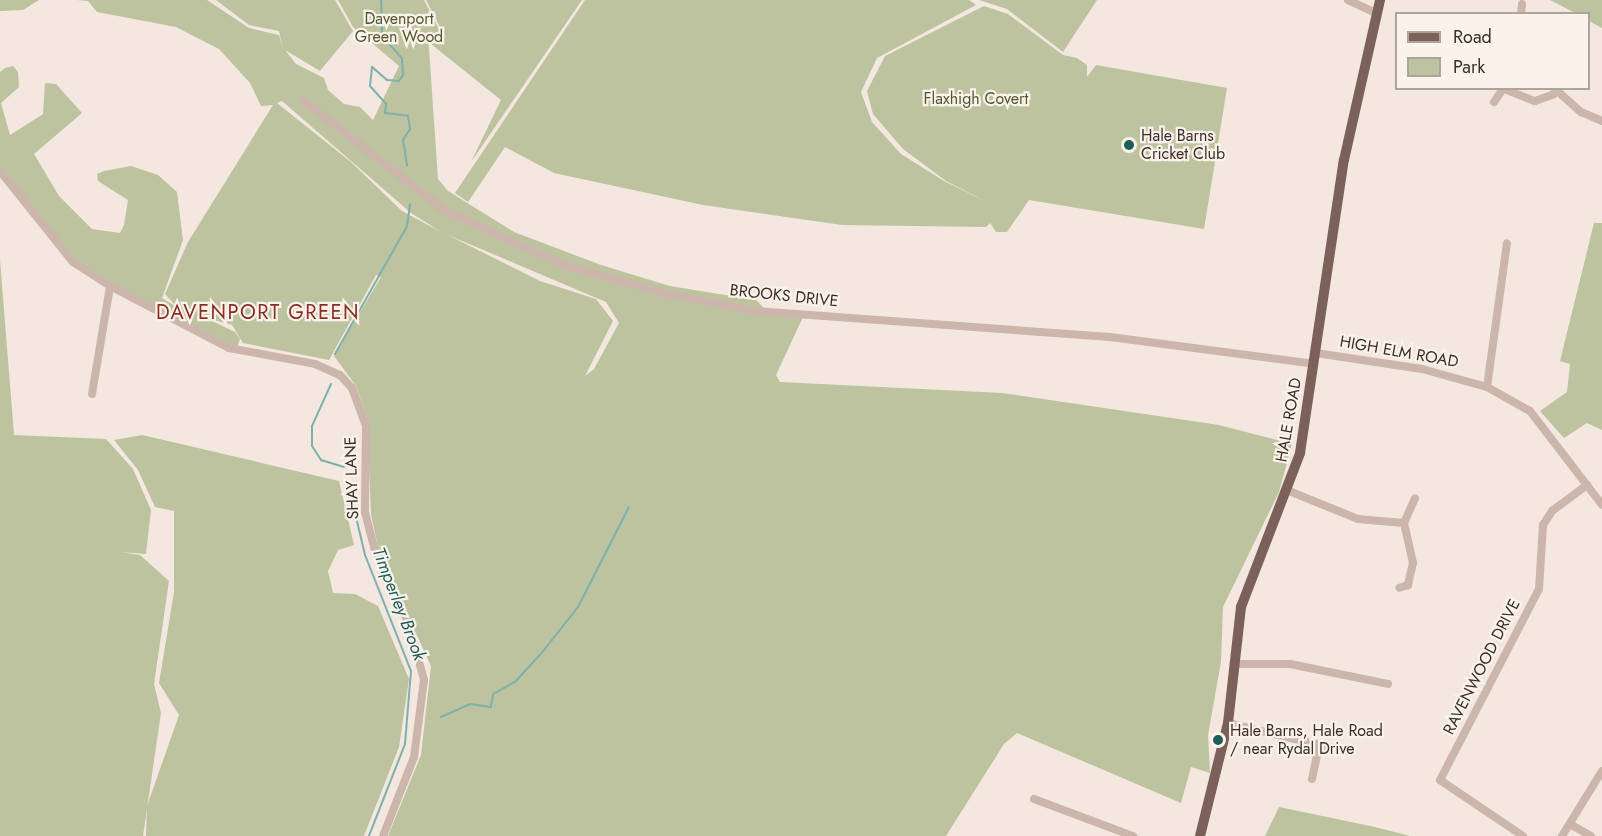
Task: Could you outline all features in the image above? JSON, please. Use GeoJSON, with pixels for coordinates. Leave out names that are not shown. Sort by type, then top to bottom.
{"type":"FeatureCollection","features":[{"type":"Feature","properties":{"kind":"main road","name":"HALE ROAD"},"geometry":{"type":"LineString","coordinates":[[1200,836],[1228,723],[1234,664],[1250,578],[1289,491],[1316,353],[1344,160],[1380,0]]}},
{"type":"Feature","properties":{"kind":"street"},"geometry":{"type":"LineString","coordinates":[[1348,0],[1376,13]]}},
{"type":"Feature","properties":{"kind":"street"},"geometry":{"type":"LineString","coordinates":[[1521,12],[1522,4]]}},
{"type":"Feature","properties":{"kind":"street"},"geometry":{"type":"LineString","coordinates":[[1494,102],[1501,90]]}},
{"type":"Feature","properties":{"kind":"street"},"geometry":{"type":"LineString","coordinates":[[1505,90],[1535,101],[1554,91],[1602,121]]}},
{"type":"Feature","properties":{"kind":"street","name":"BROOKS DRIVE"},"geometry":{"type":"LineString","coordinates":[[303,100],[444,210],[563,264],[663,293],[755,311],[1110,337],[1314,364]]}},
{"type":"Feature","properties":{"kind":"street","name":"SHAY LANE"},"geometry":{"type":"LineString","coordinates":[[0,171],[73,262],[110,286],[229,348],[315,364],[340,375],[352,388],[366,426],[365,512],[375,551],[422,657],[424,680],[414,757],[383,836]]}},
{"type":"Feature","properties":{"kind":"street"},"geometry":{"type":"LineString","coordinates":[[1487,387],[1507,243]]}},
{"type":"Feature","properties":{"kind":"street"},"geometry":{"type":"LineString","coordinates":[[92,394],[98,336],[110,286]]}},
{"type":"Feature","properties":{"kind":"street","name":"HIGH ELM ROAD"},"geometry":{"type":"LineString","coordinates":[[1316,353],[1422,369],[1487,387],[1530,411],[1602,505]]}},
{"type":"Feature","properties":{"kind":"street","name":"RAVENWOOD DRIVE"},"geometry":{"type":"LineString","coordinates":[[1523,836],[1440,780],[1539,589],[1543,525],[1551,511],[1587,485]]}},
{"type":"Feature","properties":{"kind":"street"},"geometry":{"type":"LineString","coordinates":[[1289,491],[1358,519],[1404,523]]}},
{"type":"Feature","properties":{"kind":"street"},"geometry":{"type":"LineString","coordinates":[[1399,588],[1408,585],[1413,563],[1404,523],[1415,498]]}},
{"type":"Feature","properties":{"kind":"street"},"geometry":{"type":"LineString","coordinates":[[1234,664],[1290,664],[1388,684]]}},
{"type":"Feature","properties":{"kind":"street"},"geometry":{"type":"LineString","coordinates":[[1228,723],[1319,747],[1345,751]]}},
{"type":"Feature","properties":{"kind":"street"},"geometry":{"type":"LineString","coordinates":[[1312,779],[1319,747]]}},
{"type":"Feature","properties":{"kind":"street"},"geometry":{"type":"LineString","coordinates":[[1562,836],[1602,771]]}},
{"type":"Feature","properties":{"kind":"street"},"geometry":{"type":"LineString","coordinates":[[1034,799],[1133,836]]}},
{"type":"Feature","properties":{"kind":"street"},"geometry":{"type":"LineString","coordinates":[[1570,824],[1592,836]]}},
{"type":"Feature","properties":{"kind":"green space"},"geometry":{"type":"Polygon","coordinates":[[[0,0],[39,0],[23,10],[0,11],[0,0]]]}},
{"type":"Feature","properties":{"kind":"green space","name":"Davenport Green Wood"},"geometry":{"type":"Polygon","coordinates":[[[77,0],[207,0],[249,28],[279,35],[283,49],[279,31],[249,25],[216,0],[335,0],[353,31],[320,71],[285,50],[296,64],[324,78],[328,90],[344,104],[360,107],[373,120],[399,66],[353,27],[338,0],[424,0],[442,35],[428,34],[438,179],[448,191],[514,232],[601,265],[670,286],[756,300],[769,313],[803,317],[776,375],[780,382],[1002,393],[1219,425],[1292,444],[1279,492],[1223,607],[1221,662],[1208,735],[1210,773],[1191,767],[1181,803],[1017,733],[1004,744],[946,836],[388,836],[421,755],[431,666],[379,552],[371,514],[367,418],[356,386],[334,356],[381,277],[376,275],[329,360],[243,343],[232,325],[204,317],[235,332],[240,339],[236,350],[73,262],[0,171],[0,72],[5,68],[13,66],[18,72],[19,87],[1,103],[10,135],[43,114],[45,83],[56,84],[82,113],[34,154],[59,196],[92,229],[120,233],[124,225],[128,200],[98,181],[97,174],[131,166],[158,175],[177,192],[183,240],[162,298],[177,307],[165,294],[188,242],[273,105],[261,106],[250,83],[219,49],[176,27],[97,12],[88,1],[77,0]],[[282,101],[277,103],[351,162],[402,211],[441,232],[411,213],[282,101]],[[448,235],[540,281],[596,299],[613,321],[585,376],[594,369],[619,323],[606,302],[448,235]]]}},
{"type":"Feature","properties":{"kind":"green space"},"geometry":{"type":"Polygon","coordinates":[[[426,0],[582,0],[471,162],[501,100],[431,44],[431,38],[445,37],[426,0]]]}},
{"type":"Feature","properties":{"kind":"green space","name":"Flaxhigh Covert"},"geometry":{"type":"Polygon","coordinates":[[[585,0],[969,0],[976,5],[877,58],[861,92],[872,122],[901,154],[944,181],[991,204],[946,181],[903,149],[873,114],[867,91],[885,56],[984,6],[1008,14],[1063,55],[1077,58],[1087,65],[1087,77],[1096,65],[1227,88],[1204,229],[1029,200],[1007,232],[996,232],[990,223],[986,227],[842,225],[703,205],[554,173],[505,147],[468,202],[455,193],[585,0]]]}},
{"type":"Feature","properties":{"kind":"green space"},"geometry":{"type":"Polygon","coordinates":[[[979,0],[1097,0],[1063,52],[1007,9],[979,0]]]}},
{"type":"Feature","properties":{"kind":"green space"},"geometry":{"type":"Polygon","coordinates":[[[1550,0],[1602,0],[1602,28],[1590,22],[1590,12],[1573,12],[1550,0]]]}},
{"type":"Feature","properties":{"kind":"green space"},"geometry":{"type":"Polygon","coordinates":[[[1594,223],[1602,223],[1602,430],[1587,423],[1564,438],[1540,411],[1567,392],[1570,364],[1560,361],[1594,223]]]}},
{"type":"Feature","properties":{"kind":"green space"},"geometry":{"type":"Polygon","coordinates":[[[0,260],[14,435],[106,439],[133,469],[151,510],[146,554],[120,552],[140,555],[169,581],[154,684],[161,713],[143,836],[0,836],[0,260]]]}},
{"type":"Feature","properties":{"kind":"green space"},"geometry":{"type":"Polygon","coordinates":[[[142,435],[339,481],[354,545],[338,550],[328,571],[333,593],[355,594],[378,606],[409,679],[399,747],[364,836],[146,836],[147,806],[179,715],[159,683],[174,592],[174,511],[155,507],[138,470],[114,440],[142,435]]]}},
{"type":"Feature","properties":{"kind":"green space"},"geometry":{"type":"Polygon","coordinates":[[[1279,807],[1375,827],[1410,836],[1265,836],[1279,807]]]}},
{"type":"Feature","properties":{"kind":"waterway","name":"Timperley Brook"},"geometry":{"type":"LineString","coordinates":[[381,0],[382,36],[402,58],[403,75],[399,81],[387,80],[372,67],[370,86],[386,104],[385,113],[408,116],[410,129],[403,140],[407,166]]}},
{"type":"Feature","properties":{"kind":"waterway","name":"Timperley Brook"},"geometry":{"type":"LineString","coordinates":[[335,354],[407,226],[410,204]]}},
{"type":"Feature","properties":{"kind":"waterway","name":"Timperley Brook"},"geometry":{"type":"LineString","coordinates":[[331,384],[312,426],[312,446],[321,460],[344,467]]}},
{"type":"Feature","properties":{"kind":"waterway","name":"Timperley Brook"},"geometry":{"type":"LineString","coordinates":[[348,483],[365,555],[411,671],[405,744],[369,836]]}},
{"type":"Feature","properties":{"kind":"waterway"},"geometry":{"type":"LineString","coordinates":[[441,717],[470,704],[491,707],[493,694],[516,681],[544,650],[578,607],[629,507]]}},
{"type":"Feature","properties":{"kind":"place","name":"Hale Barns Cricket Club"},"geometry":{"type":"Point","coordinates":[1129,145]}},
{"type":"Feature","properties":{"kind":"place","name":"Hale Barns, Hale Road / near Rydal Drive"},"geometry":{"type":"Point","coordinates":[1218,740]}},
{"type":"Feature","properties":{"kind":"district","name":"DAVENPORT GREEN"},"geometry":{"type":"Point","coordinates":[258,312]}}]}
